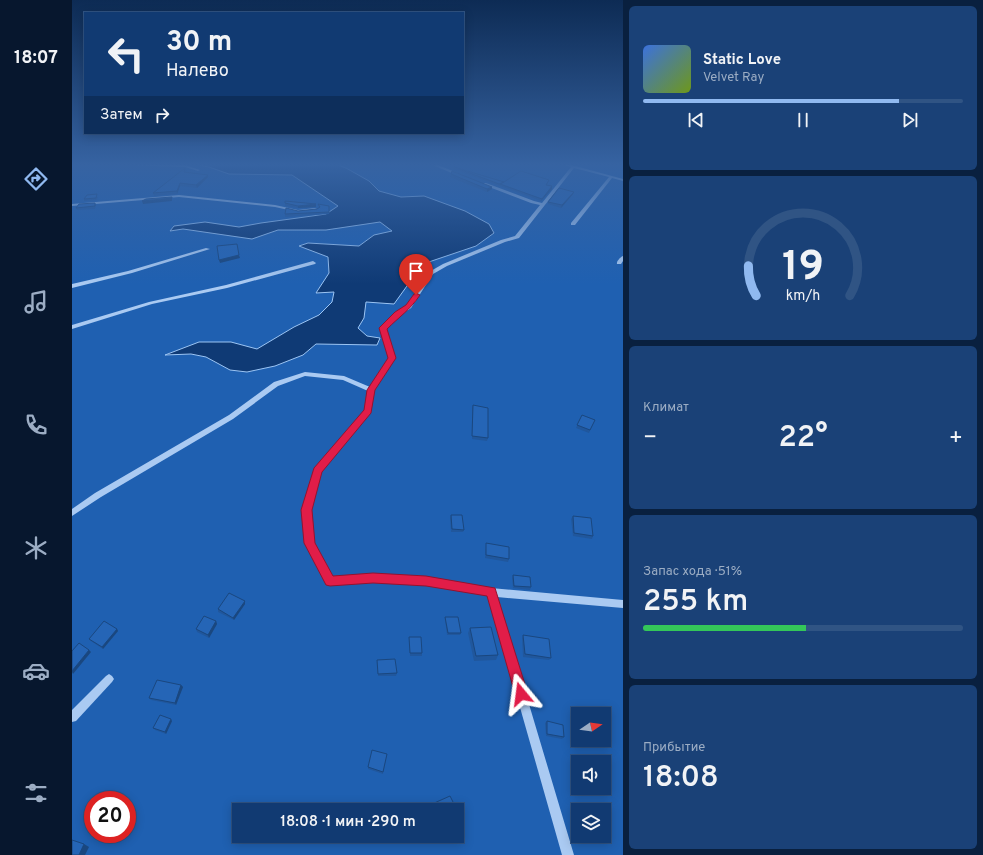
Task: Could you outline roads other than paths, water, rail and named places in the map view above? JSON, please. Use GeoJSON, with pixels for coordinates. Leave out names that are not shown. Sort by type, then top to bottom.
{"type":"FeatureCollection","features":[{"type":"Feature","properties":{"kind":"street"},"geometry":{"type":"LineString","coordinates":[[72,205],[85,204]]}},
{"type":"Feature","properties":{"kind":"street"},"geometry":{"type":"LineString","coordinates":[[255,204],[275,206],[298,211],[317,209]]}},
{"type":"Feature","properties":{"kind":"street"},"geometry":{"type":"LineString","coordinates":[[543,204],[517,237],[503,241],[445,265],[431,273],[409,306],[383,328],[392,358],[371,390],[368,411],[317,471],[307,510],[310,543],[330,581],[373,578],[426,581],[491,592],[623,604]]}},
{"type":"Feature","properties":{"kind":"street"},"geometry":{"type":"LineString","coordinates":[[573,224],[589,204]]}},
{"type":"Feature","properties":{"kind":"street"},"geometry":{"type":"LineString","coordinates":[[72,286],[130,272],[208,249]]}},
{"type":"Feature","properties":{"kind":"street"},"geometry":{"type":"LineString","coordinates":[[619,263],[623,258]]}},
{"type":"Feature","properties":{"kind":"street"},"geometry":{"type":"LineString","coordinates":[[72,327],[151,303],[227,286],[313,262]]}},
{"type":"Feature","properties":{"kind":"street"},"geometry":{"type":"LineString","coordinates":[[72,513],[98,495],[231,417],[276,384],[305,374],[344,378],[371,390]]}},
{"type":"Feature","properties":{"kind":"street"},"geometry":{"type":"LineString","coordinates":[[491,592],[568,855]]}},
{"type":"Feature","properties":{"kind":"street"},"geometry":{"type":"LineString","coordinates":[[72,717],[109,679]]}}]}
